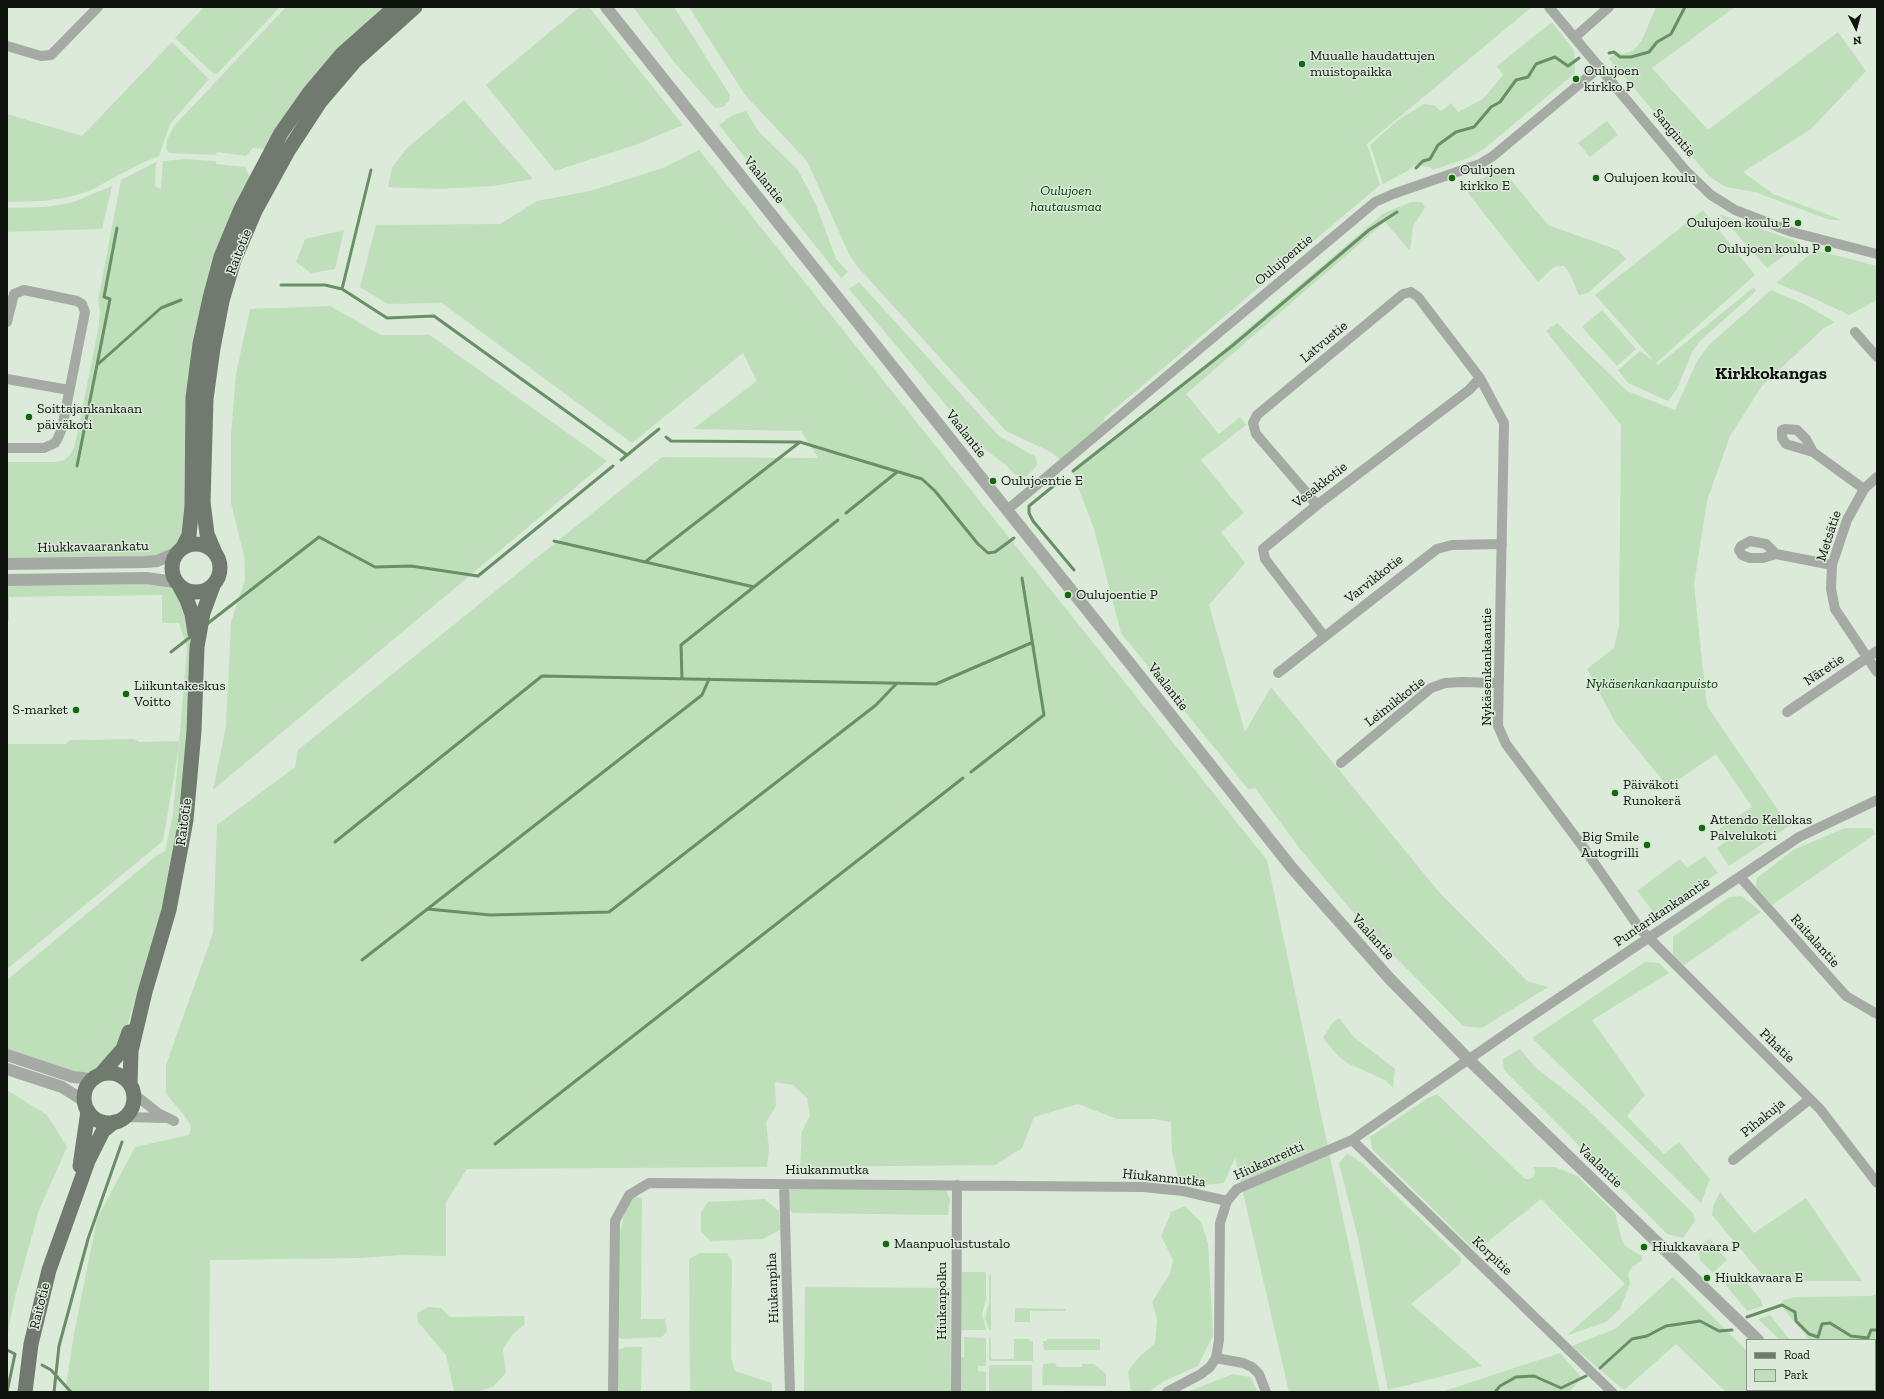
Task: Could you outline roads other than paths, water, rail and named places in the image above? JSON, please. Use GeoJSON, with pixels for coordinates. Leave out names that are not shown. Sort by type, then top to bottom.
{"type":"FeatureCollection","features":[{"type":"Feature","properties":{"kind":"main road","name":"Raitotie"},"geometry":{"type":"LineString","coordinates":[[180,550],[189,534],[192,506],[194,398],[200,344],[221,257],[241,209],[281,133],[310,92],[342,54],[395,7]]}},
{"type":"Feature","properties":{"kind":"main road","name":"Raitotie"},"geometry":{"type":"LineString","coordinates":[[215,553],[207,534],[203,502],[206,399],[213,348],[222,301],[234,260],[255,212],[288,151],[320,102],[355,60],[415,7]]}},
{"type":"Feature","properties":{"kind":"main road"},"geometry":{"type":"LineString","coordinates":[[196,544],[203,545],[215,553],[220,564],[220,570],[217,581],[213,586],[208,590],[196,593],[190,592],[178,585],[171,570],[174,557],[180,550],[196,544]]}},
{"type":"Feature","properties":{"kind":"main road","name":"Raitotie"},"geometry":{"type":"LineString","coordinates":[[178,585],[187,600],[192,614],[197,647]]}},
{"type":"Feature","properties":{"kind":"main road","name":"Raitotie"},"geometry":{"type":"LineString","coordinates":[[132,1088],[131,1051],[145,992],[169,910],[186,820],[194,731],[197,647],[203,613],[213,586]]}},
{"type":"Feature","properties":{"kind":"main road","name":"Raitotie"},"geometry":{"type":"LineString","coordinates":[[97,1076],[123,1049],[145,992]]}},
{"type":"Feature","properties":{"kind":"main road"},"geometry":{"type":"LineString","coordinates":[[114,1073],[126,1078],[132,1088],[132,1107],[119,1120],[101,1122],[96,1119],[86,1106],[85,1089],[97,1076],[114,1073]]}},
{"type":"Feature","properties":{"kind":"main road","name":"Raitotie"},"geometry":{"type":"LineString","coordinates":[[25,1392],[31,1344],[49,1270],[64,1223],[80,1163],[86,1106]]}},
{"type":"Feature","properties":{"kind":"main road","name":"Raitotie"},"geometry":{"type":"LineString","coordinates":[[64,1223],[91,1155],[103,1131],[119,1120]]}},
{"type":"Feature","properties":{"kind":"street"},"geometry":{"type":"LineString","coordinates":[[7,46],[41,56],[51,55],[98,7]]}},
{"type":"Feature","properties":{"kind":"street","name":"Vaalantie"},"geometry":{"type":"LineString","coordinates":[[606,7],[1292,868],[1389,978],[1468,1058],[1757,1339]]}},
{"type":"Feature","properties":{"kind":"street","name":"Sangintie"},"geometry":{"type":"LineString","coordinates":[[1549,7],[1685,170],[1711,195],[1735,210],[1792,232],[1877,254]]}},
{"type":"Feature","properties":{"kind":"street"},"geometry":{"type":"LineString","coordinates":[[1575,37],[1609,7]]}},
{"type":"Feature","properties":{"kind":"street","name":"Oulujoentie"},"geometry":{"type":"LineString","coordinates":[[1006,510],[1375,202],[1393,194],[1480,164],[1493,156],[1600,67]]}},
{"type":"Feature","properties":{"kind":"street"},"geometry":{"type":"LineString","coordinates":[[7,322],[12,297],[19,291],[27,290],[77,301],[82,304],[86,312],[62,428],[54,443],[44,448],[7,448]]}},
{"type":"Feature","properties":{"kind":"street","name":"Latvustie"},"geometry":{"type":"LineString","coordinates":[[1317,505],[1256,434],[1254,423],[1257,415],[1403,294],[1411,292],[1418,297],[1480,378]]}},
{"type":"Feature","properties":{"kind":"street"},"geometry":{"type":"LineString","coordinates":[[1855,332],[1877,357]]}},
{"type":"Feature","properties":{"kind":"street","name":"Vesakkotie"},"geometry":{"type":"LineString","coordinates":[[1324,636],[1265,559],[1263,550],[1317,505],[1469,390],[1480,378]]}},
{"type":"Feature","properties":{"kind":"street","name":"Nykäsenkankaantie"},"geometry":{"type":"LineString","coordinates":[[1480,378],[1504,423],[1498,726],[1506,744],[1586,851],[1648,938]]}},
{"type":"Feature","properties":{"kind":"street"},"geometry":{"type":"LineString","coordinates":[[7,379],[69,390]]}},
{"type":"Feature","properties":{"kind":"street"},"geometry":{"type":"LineString","coordinates":[[1813,452],[1864,489]]}},
{"type":"Feature","properties":{"kind":"street","name":"Metsätie"},"geometry":{"type":"LineString","coordinates":[[1877,477],[1864,489],[1847,520],[1832,565],[1831,589],[1835,609],[1866,658],[1877,672]]}},
{"type":"Feature","properties":{"kind":"street","name":"Varvikkotie"},"geometry":{"type":"LineString","coordinates":[[1278,673],[1436,549],[1452,545],[1502,544]]}},
{"type":"Feature","properties":{"kind":"street","name":"Hiukkavaarankatu"},"geometry":{"type":"LineString","coordinates":[[7,564],[146,562],[157,561],[180,550]]}},
{"type":"Feature","properties":{"kind":"street"},"geometry":{"type":"LineString","coordinates":[[1776,554],[1832,565]]}},
{"type":"Feature","properties":{"kind":"street"},"geometry":{"type":"LineString","coordinates":[[7,580],[146,578],[178,585]]}},
{"type":"Feature","properties":{"kind":"street","name":"Näretie"},"geometry":{"type":"LineString","coordinates":[[1787,712],[1877,650]]}},
{"type":"Feature","properties":{"kind":"street","name":"Leimikkotie"},"geometry":{"type":"LineString","coordinates":[[1341,763],[1431,688],[1445,683],[1498,683]]}},
{"type":"Feature","properties":{"kind":"street","name":"Puntarikankaantie"},"geometry":{"type":"LineString","coordinates":[[1468,1058],[1799,837],[1875,805]]}},
{"type":"Feature","properties":{"kind":"street","name":"Raitalantie"},"geometry":{"type":"LineString","coordinates":[[1740,877],[1846,996],[1877,1014]]}},
{"type":"Feature","properties":{"kind":"street","name":"Pihatie"},"geometry":{"type":"LineString","coordinates":[[1648,938],[1820,1108],[1877,1183]]}},
{"type":"Feature","properties":{"kind":"street"},"geometry":{"type":"LineString","coordinates":[[7,1055],[73,1077],[97,1076]]}},
{"type":"Feature","properties":{"kind":"street","name":"Hiukanreitti"},"geometry":{"type":"LineString","coordinates":[[1216,1358],[1219,1340],[1220,1223],[1227,1201],[1232,1195],[1244,1186],[1352,1140],[1468,1058]]}},
{"type":"Feature","properties":{"kind":"street"},"geometry":{"type":"LineString","coordinates":[[7,1069],[62,1088],[86,1106]]}},
{"type":"Feature","properties":{"kind":"street"},"geometry":{"type":"LineString","coordinates":[[119,1120],[151,1116],[171,1120],[140,1100],[132,1088]]}},
{"type":"Feature","properties":{"kind":"street","name":"Pihakuja"},"geometry":{"type":"LineString","coordinates":[[1733,1160],[1810,1099]]}},
{"type":"Feature","properties":{"kind":"street","name":"Korpitie"},"geometry":{"type":"LineString","coordinates":[[1352,1140],[1612,1392]]}},
{"type":"Feature","properties":{"kind":"street","name":"Hiukanmutka"},"geometry":{"type":"LineString","coordinates":[[613,1392],[615,1221],[629,1195],[649,1183],[1143,1187],[1183,1191],[1227,1201]]}},
{"type":"Feature","properties":{"kind":"street","name":"Hiukanpiha"},"geometry":{"type":"LineString","coordinates":[[784,1184],[790,1392]]}},
{"type":"Feature","properties":{"kind":"street","name":"Hiukanpolku"},"geometry":{"type":"LineString","coordinates":[[956,1392],[957,1185]]}},
{"type":"Feature","properties":{"kind":"street"},"geometry":{"type":"LineString","coordinates":[[1167,1392],[1201,1374],[1210,1367],[1216,1358],[1243,1363],[1252,1368],[1259,1374],[1266,1392]]}},
{"type":"Feature","properties":{"kind":"waterway"},"geometry":{"type":"LineString","coordinates":[[1609,53],[1614,52],[1620,57],[1631,57],[1649,52],[1657,42],[1671,34],[1685,7]]}},
{"type":"Feature","properties":{"kind":"waterway"},"geometry":{"type":"LineString","coordinates":[[1416,168],[1423,161],[1430,159],[1438,145],[1456,132],[1474,127],[1491,107],[1500,102],[1516,80],[1528,77],[1536,64],[1555,57],[1568,66],[1579,58]]}},
{"type":"Feature","properties":{"kind":"waterway"},"geometry":{"type":"LineString","coordinates":[[342,289],[371,170]]}},
{"type":"Feature","properties":{"kind":"waterway"},"geometry":{"type":"LineString","coordinates":[[1073,471],[1232,346],[1369,230],[1397,212]]}},
{"type":"Feature","properties":{"kind":"waterway"},"geometry":{"type":"LineString","coordinates":[[77,466],[110,299],[104,297],[117,228]]}},
{"type":"Feature","properties":{"kind":"waterway"},"geometry":{"type":"LineString","coordinates":[[281,285],[325,285],[342,289],[387,318],[434,316],[627,455]]}},
{"type":"Feature","properties":{"kind":"waterway"},"geometry":{"type":"LineString","coordinates":[[97,365],[161,308],[181,300]]}},
{"type":"Feature","properties":{"kind":"waterway"},"geometry":{"type":"LineString","coordinates":[[621,460],[659,429]]}},
{"type":"Feature","properties":{"kind":"waterway"},"geometry":{"type":"LineString","coordinates":[[666,437],[671,441],[800,442],[922,479],[935,491],[978,544],[988,553],[995,552],[1014,538]]}},
{"type":"Feature","properties":{"kind":"waterway"},"geometry":{"type":"LineString","coordinates":[[645,562],[800,442]]}},
{"type":"Feature","properties":{"kind":"waterway"},"geometry":{"type":"LineString","coordinates":[[207,624],[319,537],[375,567],[411,566],[478,576],[613,466]]}},
{"type":"Feature","properties":{"kind":"waterway"},"geometry":{"type":"LineString","coordinates":[[846,513],[897,472]]}},
{"type":"Feature","properties":{"kind":"waterway"},"geometry":{"type":"LineString","coordinates":[[1062,479],[1029,506],[1029,513],[1033,521],[1074,570]]}},
{"type":"Feature","properties":{"kind":"waterway"},"geometry":{"type":"LineString","coordinates":[[682,679],[681,645],[838,520]]}},
{"type":"Feature","properties":{"kind":"waterway"},"geometry":{"type":"LineString","coordinates":[[554,541],[754,587]]}},
{"type":"Feature","properties":{"kind":"waterway"},"geometry":{"type":"LineString","coordinates":[[971,772],[1044,715],[1022,578]]}},
{"type":"Feature","properties":{"kind":"waterway"},"geometry":{"type":"LineString","coordinates":[[171,652],[189,638]]}},
{"type":"Feature","properties":{"kind":"waterway"},"geometry":{"type":"LineString","coordinates":[[335,842],[542,676],[936,684],[1031,643]]}},
{"type":"Feature","properties":{"kind":"waterway"},"geometry":{"type":"LineString","coordinates":[[362,960],[702,695],[709,679]]}},
{"type":"Feature","properties":{"kind":"waterway"},"geometry":{"type":"LineString","coordinates":[[428,909],[490,915],[609,912],[876,705],[897,683]]}},
{"type":"Feature","properties":{"kind":"waterway"},"geometry":{"type":"LineString","coordinates":[[495,1144],[963,778]]}},
{"type":"Feature","properties":{"kind":"waterway"},"geometry":{"type":"LineString","coordinates":[[54,1392],[59,1346],[88,1239],[122,1142]]}},
{"type":"Feature","properties":{"kind":"waterway"},"geometry":{"type":"LineString","coordinates":[[1747,1317],[1782,1305],[1795,1312],[1796,1321],[1809,1334],[1818,1337],[1822,1324],[1830,1323],[1851,1336],[1868,1338],[1871,1330],[1877,1330]]}},
{"type":"Feature","properties":{"kind":"waterway"},"geometry":{"type":"LineString","coordinates":[[1600,1368],[1632,1339],[1647,1336],[1666,1326],[1700,1321],[1719,1331],[1732,1330]]}},
{"type":"Feature","properties":{"kind":"waterway"},"geometry":{"type":"LineString","coordinates":[[7,1350],[15,1354],[7,1392]]}},
{"type":"Feature","properties":{"kind":"waterway"},"geometry":{"type":"LineString","coordinates":[[42,1365],[51,1370],[71,1392]]}},
{"type":"Feature","properties":{"kind":"waterway"},"geometry":{"type":"LineString","coordinates":[[1495,1392],[1500,1386],[1516,1377],[1534,1376],[1561,1388],[1586,1376]]}},
{"type":"Feature","properties":{"kind":"place","name":"Muualle haudattujen muistopaikka"},"geometry":{"type":"Point","coordinates":[1302,64]}},
{"type":"Feature","properties":{"kind":"place","name":"Oulujoen kirkko P"},"geometry":{"type":"Point","coordinates":[1576,79]}},
{"type":"Feature","properties":{"kind":"place","name":"Oulujoen kirkko E"},"geometry":{"type":"Point","coordinates":[1452,178]}},
{"type":"Feature","properties":{"kind":"place","name":"Oulujoen koulu"},"geometry":{"type":"Point","coordinates":[1596,178]}},
{"type":"Feature","properties":{"kind":"place","name":"Oulujoen koulu E"},"geometry":{"type":"Point","coordinates":[1798,223]}},
{"type":"Feature","properties":{"kind":"place","name":"Oulujoen koulu P"},"geometry":{"type":"Point","coordinates":[1828,249]}},
{"type":"Feature","properties":{"kind":"place","name":"Soittajankankaan päiväkoti"},"geometry":{"type":"Point","coordinates":[29,417]}},
{"type":"Feature","properties":{"kind":"place","name":"Oulujoentie E"},"geometry":{"type":"Point","coordinates":[993,481]}},
{"type":"Feature","properties":{"kind":"place","name":"Oulujoentie P"},"geometry":{"type":"Point","coordinates":[1068,595]}},
{"type":"Feature","properties":{"kind":"place","name":"Liikuntakeskus Voitto"},"geometry":{"type":"Point","coordinates":[126,694]}},
{"type":"Feature","properties":{"kind":"place","name":"S-market"},"geometry":{"type":"Point","coordinates":[76,710]}},
{"type":"Feature","properties":{"kind":"place","name":"Päiväkoti Runokerä"},"geometry":{"type":"Point","coordinates":[1615,793]}},
{"type":"Feature","properties":{"kind":"place","name":"Attendo Kellokas Palvelukoti"},"geometry":{"type":"Point","coordinates":[1702,828]}},
{"type":"Feature","properties":{"kind":"place","name":"Big Smile Autogrilli"},"geometry":{"type":"Point","coordinates":[1647,845]}},
{"type":"Feature","properties":{"kind":"place","name":"Maanpuolustustalo"},"geometry":{"type":"Point","coordinates":[886,1244]}},
{"type":"Feature","properties":{"kind":"place","name":"Hiukkavaara P"},"geometry":{"type":"Point","coordinates":[1644,1247]}},
{"type":"Feature","properties":{"kind":"place","name":"Hiukkavaara E"},"geometry":{"type":"Point","coordinates":[1707,1278]}},
{"type":"Feature","properties":{"kind":"district","name":"Kirkkokangas"},"geometry":{"type":"Point","coordinates":[1771,374]}},
{"type":"Feature","properties":{"kind":"park label","name":"Oulujoen hautausmaa"},"geometry":{"type":"Point","coordinates":[1066,200]}},
{"type":"Feature","properties":{"kind":"park label","name":"Nykäsenkankaanpuisto"},"geometry":{"type":"Point","coordinates":[1652,684]}}]}
